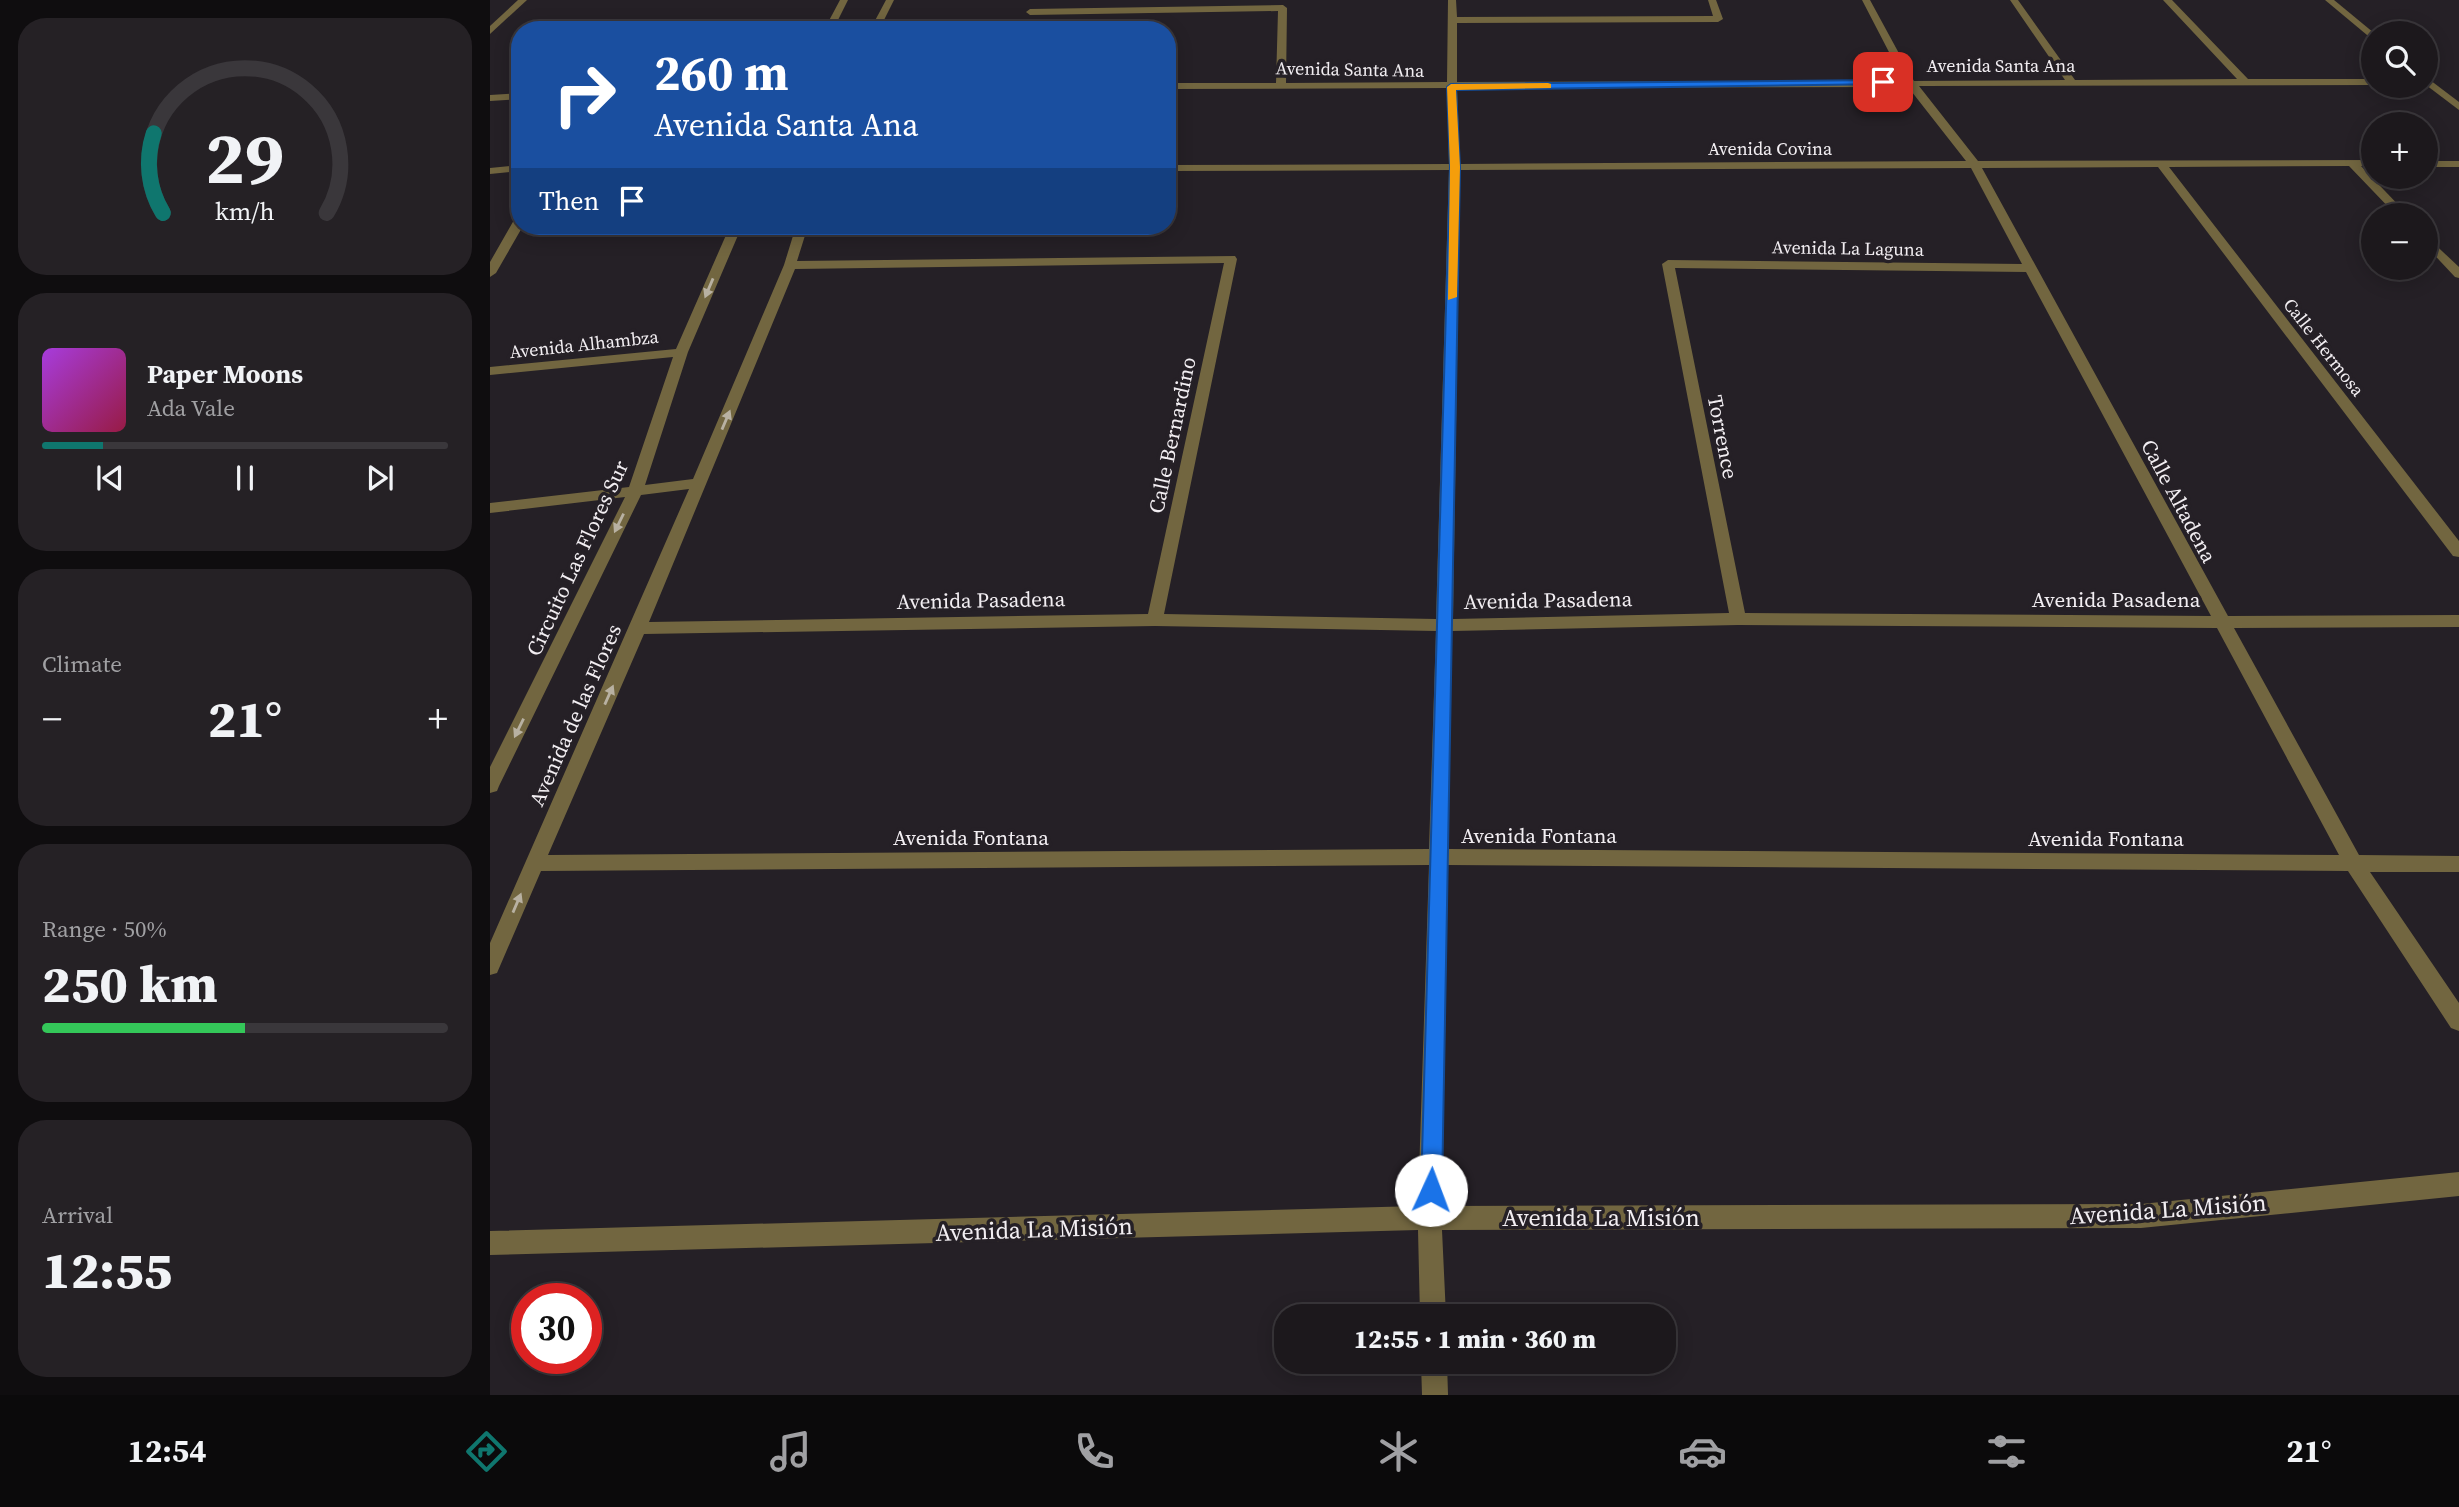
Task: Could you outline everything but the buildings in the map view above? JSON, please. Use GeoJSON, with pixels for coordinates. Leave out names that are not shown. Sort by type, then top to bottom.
{"type":"FeatureCollection","features":[{"type":"Feature","properties":{"kind":"street"},"geometry":{"type":"LineString","coordinates":[[490,31],[523,0]]}},
{"type":"Feature","properties":{"kind":"street"},"geometry":{"type":"LineString","coordinates":[[833,21],[844,0]]}},
{"type":"Feature","properties":{"kind":"street"},"geometry":{"type":"LineString","coordinates":[[879,21],[890,0]]}},
{"type":"Feature","properties":{"kind":"street"},"geometry":{"type":"LineString","coordinates":[[1032,0],[1029,16],[1283,8],[1281,85]]}},
{"type":"Feature","properties":{"kind":"street"},"geometry":{"type":"LineString","coordinates":[[1433,1304],[1430,1218],[1441,857],[1443,625],[1455,167],[1451,87],[1452,0]]}},
{"type":"Feature","properties":{"kind":"street"},"geometry":{"type":"LineString","coordinates":[[1452,20],[1718,19],[1712,0]]}},
{"type":"Feature","properties":{"kind":"street","name":"Calle Altadena"},"geometry":{"type":"LineString","coordinates":[[1866,0],[1910,82],[1974,164],[2353,863],[2459,1021]]}},
{"type":"Feature","properties":{"kind":"street"},"geometry":{"type":"LineString","coordinates":[[2014,0],[2071,82]]}},
{"type":"Feature","properties":{"kind":"street"},"geometry":{"type":"LineString","coordinates":[[2167,0],[2245,82]]}},
{"type":"Feature","properties":{"kind":"street"},"geometry":{"type":"LineString","coordinates":[[2329,0],[2361,27]]}},
{"type":"Feature","properties":{"kind":"street","name":"Avenida Santa Ana"},"geometry":{"type":"LineString","coordinates":[[1176,86],[2361,82]]}},
{"type":"Feature","properties":{"kind":"street"},"geometry":{"type":"LineString","coordinates":[[2438,90],[2459,107]]}},
{"type":"Feature","properties":{"kind":"street"},"geometry":{"type":"LineString","coordinates":[[490,98],[511,97]]}},
{"type":"Feature","properties":{"kind":"street","name":"Calle Hermosa"},"geometry":{"type":"LineString","coordinates":[[2160,163],[2459,552]]}},
{"type":"Feature","properties":{"kind":"street"},"geometry":{"type":"LineString","coordinates":[[2352,163],[2390,203]]}},
{"type":"Feature","properties":{"kind":"street","name":"Avenida Covina"},"geometry":{"type":"LineString","coordinates":[[1176,168],[2361,163]]}},
{"type":"Feature","properties":{"kind":"street"},"geometry":{"type":"LineString","coordinates":[[2438,164],[2459,164]]}},
{"type":"Feature","properties":{"kind":"street"},"geometry":{"type":"LineString","coordinates":[[490,171],[511,169]]}},
{"type":"Feature","properties":{"kind":"street"},"geometry":{"type":"LineString","coordinates":[[490,272],[494,258],[511,233]]}},
{"type":"Feature","properties":{"kind":"street","name":"Circuito Las Flores Sur"},"geometry":{"type":"LineString","coordinates":[[490,786],[498,757],[636,489],[681,352],[732,235]]}},
{"type":"Feature","properties":{"kind":"street"},"geometry":{"type":"LineString","coordinates":[[490,508],[699,483],[790,265],[799,235]]}},
{"type":"Feature","properties":{"kind":"street"},"geometry":{"type":"LineString","coordinates":[[2438,252],[2459,274]]}},
{"type":"Feature","properties":{"kind":"street","name":"Calle Bernardino"},"geometry":{"type":"LineString","coordinates":[[790,265],[1231,259],[1155,620]]}},
{"type":"Feature","properties":{"kind":"street","name":"Avenida La Laguna"},"geometry":{"type":"LineString","coordinates":[[1668,264],[2029,268]]}},
{"type":"Feature","properties":{"kind":"street","name":"Torrence"},"geometry":{"type":"LineString","coordinates":[[1668,264],[1738,619]]}},
{"type":"Feature","properties":{"kind":"street","name":"Avenida Alhambza"},"geometry":{"type":"LineString","coordinates":[[490,371],[681,352]]}},
{"type":"Feature","properties":{"kind":"street","name":"Avenida de las Flores"},"geometry":{"type":"LineString","coordinates":[[490,966],[699,483]]}},
{"type":"Feature","properties":{"kind":"street","name":"Avenida Pasadena"},"geometry":{"type":"LineString","coordinates":[[638,628],[1155,620],[1443,625],[1738,619],[2459,621]]}},
{"type":"Feature","properties":{"kind":"street","name":"Avenida Fontana"},"geometry":{"type":"LineString","coordinates":[[534,863],[1441,857],[2459,864]]}},
{"type":"Feature","properties":{"kind":"street","name":"Avenida La Misión"},"geometry":{"type":"LineString","coordinates":[[490,1243],[1430,1218],[2141,1216],[2459,1184]]}},
{"type":"Feature","properties":{"kind":"street"},"geometry":{"type":"LineString","coordinates":[[1434,1374],[1435,1395]]}},
{"type":"Feature","properties":{"kind":"slow traffic"},"geometry":{"type":"LineString","coordinates":[[1452,297],[1455,167],[1451,87],[1548,86]]}},
{"type":"Feature","properties":{"kind":"route"},"geometry":{"type":"LineString","coordinates":[[1431,1190],[1441,857],[1443,625],[1455,167],[1451,87],[1883,82]]}}]}
